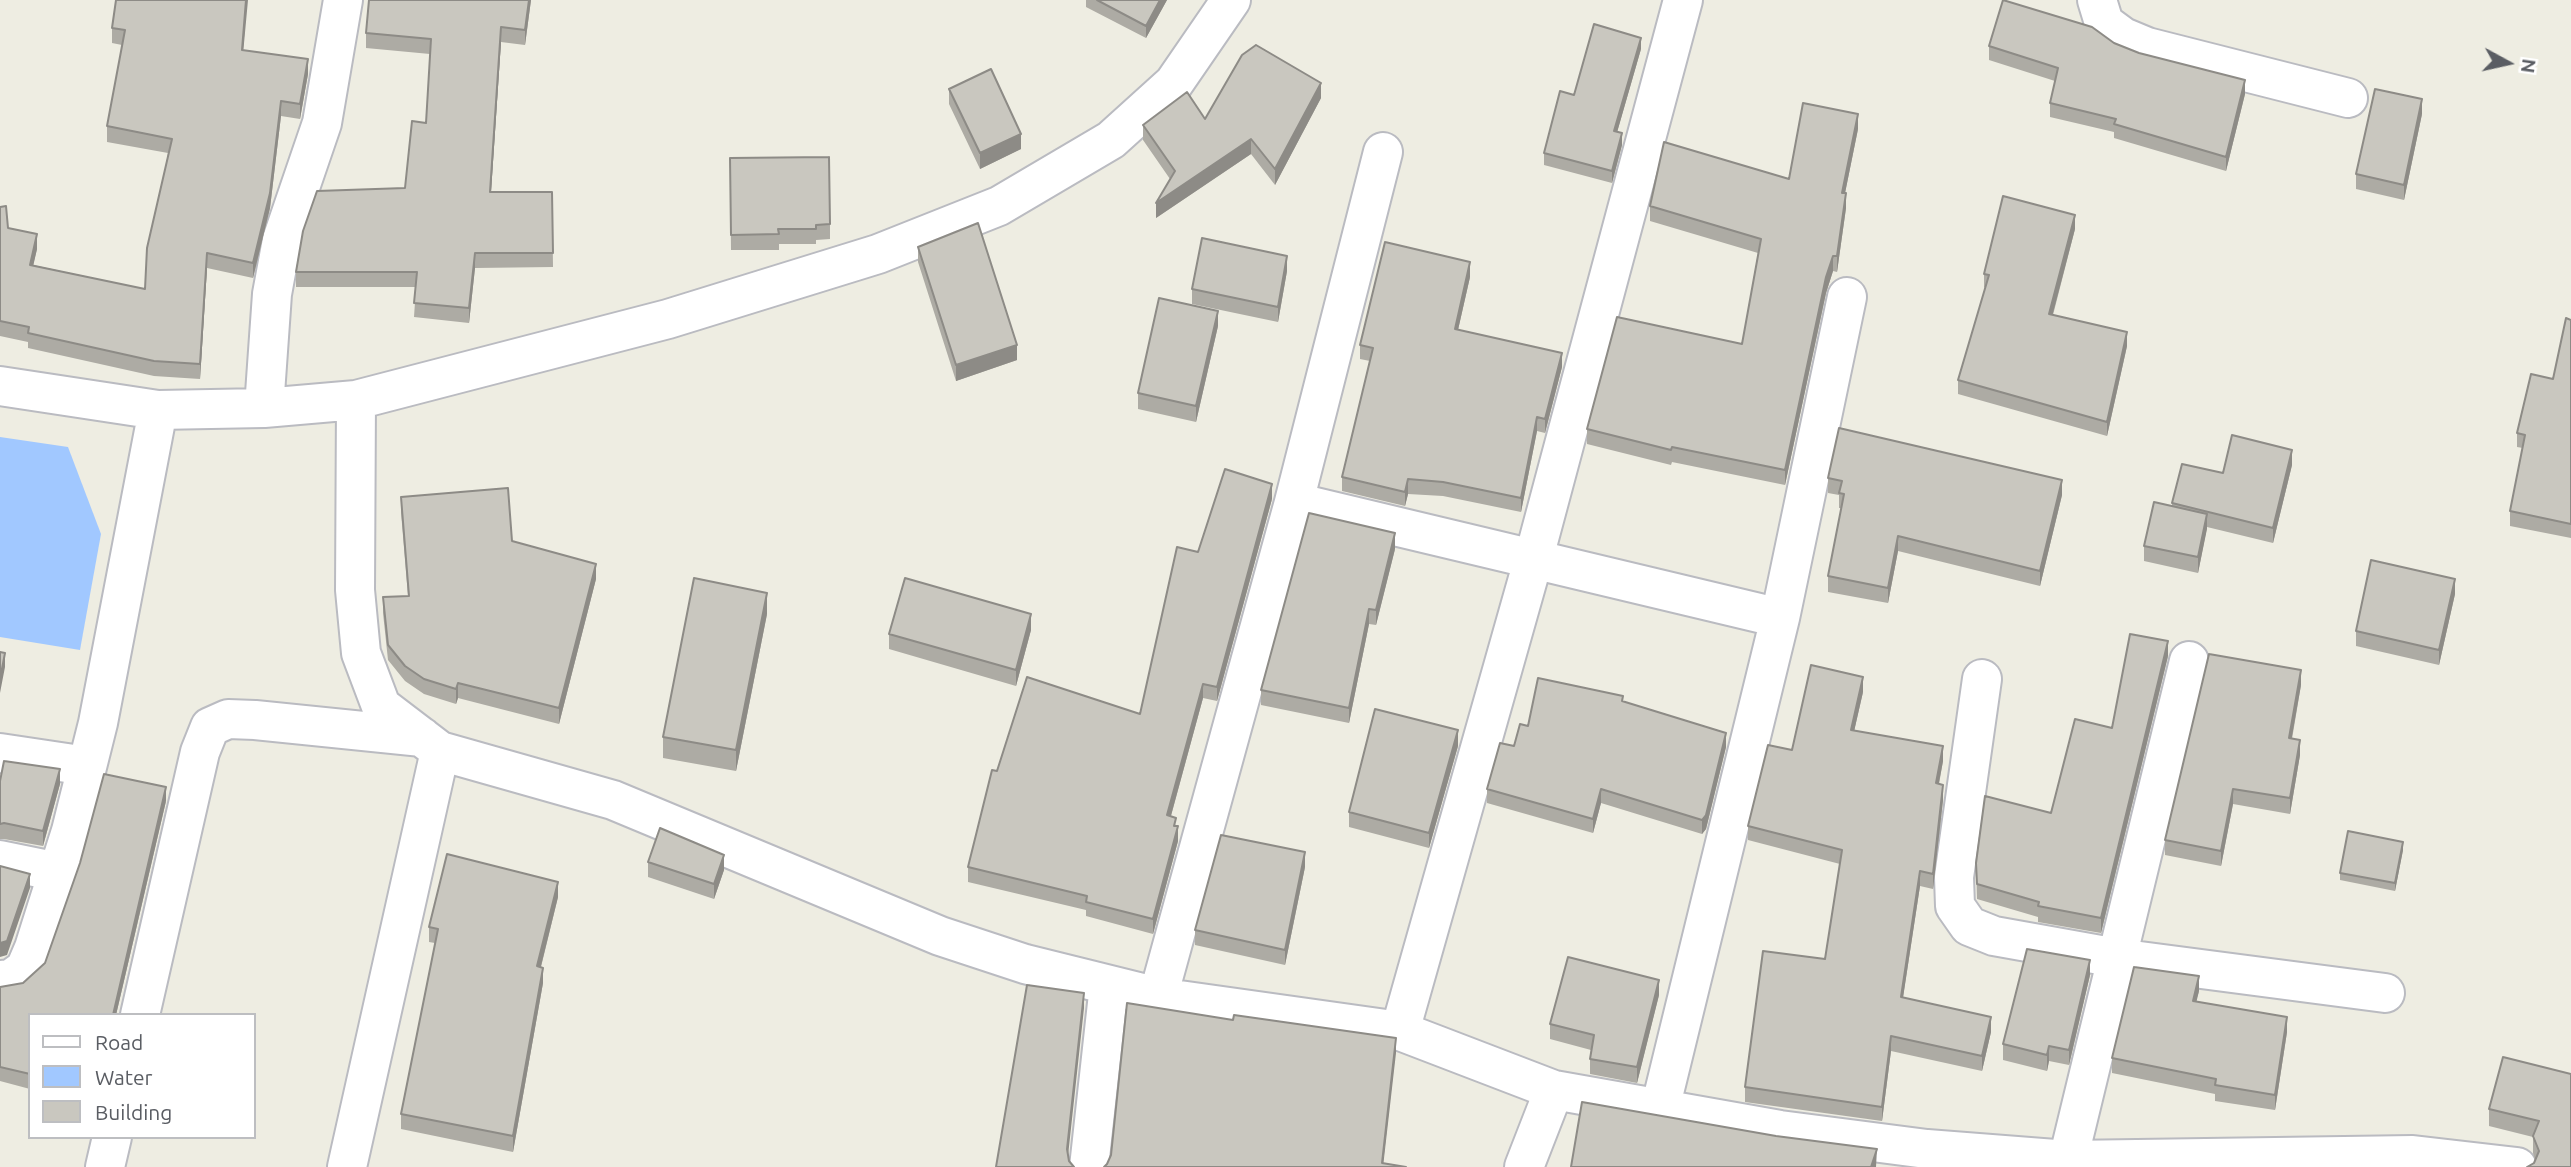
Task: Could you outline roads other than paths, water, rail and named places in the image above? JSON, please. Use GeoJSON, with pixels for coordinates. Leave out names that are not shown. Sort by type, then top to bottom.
{"type":"FeatureCollection","features":[{"type":"Feature","properties":{"kind":"street"},"geometry":{"type":"LineString","coordinates":[[264,408],[272,294],[282,240],[322,123],[343,0]]}},
{"type":"Feature","properties":{"kind":"street"},"geometry":{"type":"LineString","coordinates":[[0,386],[158,410],[264,408],[356,400],[667,319],[878,254],[999,206],[1111,140],[1174,83],[1231,0]]}},
{"type":"Feature","properties":{"kind":"street"},"geometry":{"type":"LineString","coordinates":[[1401,1031],[1533,561],[1683,0]]}},
{"type":"Feature","properties":{"kind":"street"},"geometry":{"type":"LineString","coordinates":[[2097,0],[2104,23],[2123,37],[2147,47],[2348,98]]}},
{"type":"Feature","properties":{"kind":"street"},"geometry":{"type":"LineString","coordinates":[[1158,997],[1294,502],[1383,152]]}},
{"type":"Feature","properties":{"kind":"street"},"geometry":{"type":"LineString","coordinates":[[1660,1109],[1780,618],[1847,297]]}},
{"type":"Feature","properties":{"kind":"street"},"geometry":{"type":"LineString","coordinates":[[356,400],[355,590],[361,653],[382,706],[431,744]]}},
{"type":"Feature","properties":{"kind":"street"},"geometry":{"type":"LineString","coordinates":[[0,980],[11,979],[25,969],[59,872],[88,766],[158,410]]}},
{"type":"Feature","properties":{"kind":"street"},"geometry":{"type":"LineString","coordinates":[[1294,502],[1780,618]]}},
{"type":"Feature","properties":{"kind":"street"},"geometry":{"type":"LineString","coordinates":[[2068,1160],[2189,661]]}},
{"type":"Feature","properties":{"kind":"street"},"geometry":{"type":"LineString","coordinates":[[1982,679],[1954,877],[1955,906],[1969,926],[1994,936],[2117,958],[2385,993]]}},
{"type":"Feature","properties":{"kind":"street"},"geometry":{"type":"LineString","coordinates":[[140,1013],[200,752],[210,727],[228,719],[255,720],[431,744],[613,800],[940,936],[1025,964],[1158,997],[1401,1031],[1553,1090],[1780,1130],[1927,1149],[2120,1163],[2413,1155],[2517,1167]]}},
{"type":"Feature","properties":{"kind":"street"},"geometry":{"type":"LineString","coordinates":[[347,1167],[431,744]]}},
{"type":"Feature","properties":{"kind":"street"},"geometry":{"type":"LineString","coordinates":[[0,753],[88,766]]}},
{"type":"Feature","properties":{"kind":"street"},"geometry":{"type":"LineString","coordinates":[[0,860],[59,872]]}},
{"type":"Feature","properties":{"kind":"street"},"geometry":{"type":"LineString","coordinates":[[1088,1167],[1109,985]]}},
{"type":"Feature","properties":{"kind":"street"},"geometry":{"type":"LineString","coordinates":[[1524,1167],[1553,1090]]}},
{"type":"Feature","properties":{"kind":"street"},"geometry":{"type":"LineString","coordinates":[[105,1167],[112,1139]]}},
{"type":"Feature","properties":{"kind":"water"},"geometry":{"type":"Polygon","coordinates":[[[0,437],[68,447],[101,534],[80,650],[0,637],[0,437]]]}}]}
